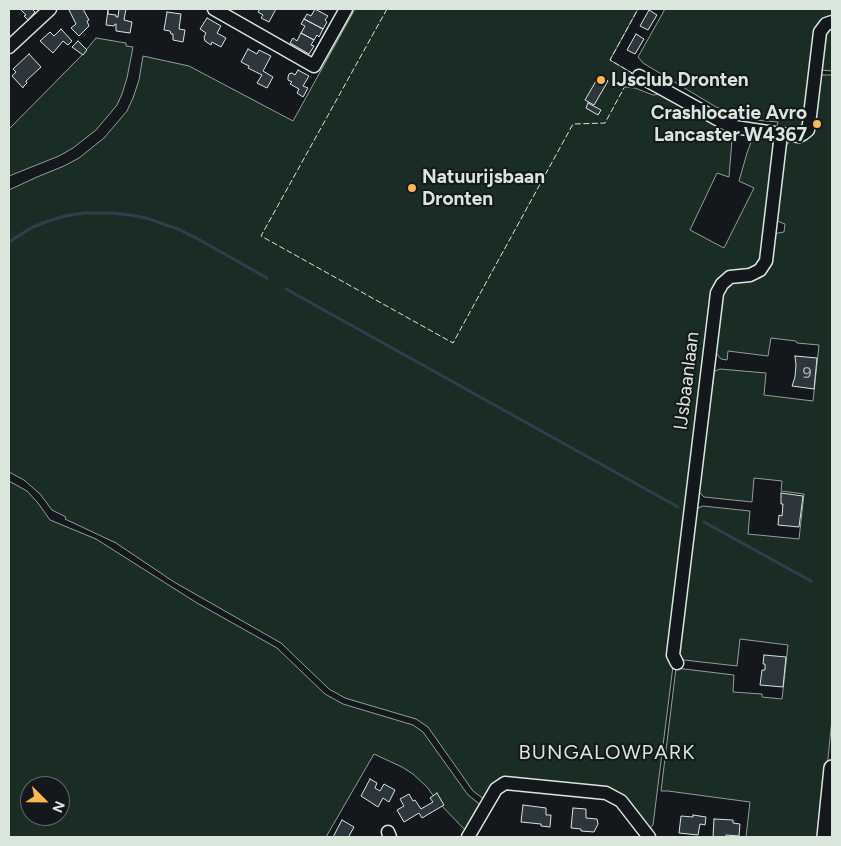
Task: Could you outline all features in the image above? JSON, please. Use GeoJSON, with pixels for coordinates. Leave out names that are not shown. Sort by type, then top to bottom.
{"type":"FeatureCollection","features":[{"type":"Feature","properties":{"kind":"main road"},"geometry":{"type":"LineString","coordinates":[[825,837],[832,768]]}},
{"type":"Feature","properties":{"kind":"street"},"geometry":{"type":"LineString","coordinates":[[9,47],[50,9]]}},
{"type":"Feature","properties":{"kind":"street"},"geometry":{"type":"LineString","coordinates":[[214,9],[314,66],[346,9]]}},
{"type":"Feature","properties":{"kind":"street"},"geometry":{"type":"LineString","coordinates":[[639,76],[726,124],[735,127],[799,136],[808,130],[820,32],[826,24],[832,22]]}},
{"type":"Feature","properties":{"kind":"street","name":"IJsbaanlaan"},"geometry":{"type":"LineString","coordinates":[[677,663],[673,655],[717,293],[722,284],[730,277],[750,275],[760,270],[766,261],[781,134]]}},
{"type":"Feature","properties":{"kind":"street"},"geometry":{"type":"LineString","coordinates":[[468,837],[496,789],[505,783],[606,794],[621,801],[646,836]]}},
{"type":"Feature","properties":{"kind":"green space"},"geometry":{"type":"Polygon","coordinates":[[[355,9],[638,9],[610,60],[632,73],[625,87],[635,88],[653,95],[660,94],[728,129],[732,140],[729,177],[717,173],[690,230],[724,248],[754,188],[739,181],[754,134],[772,139],[773,147],[761,259],[756,267],[727,274],[716,280],[673,666],[653,825],[649,829],[629,802],[615,790],[499,778],[485,800],[473,791],[428,727],[416,719],[345,698],[329,689],[281,643],[174,582],[116,543],[65,519],[66,517],[52,510],[40,494],[24,480],[9,472],[9,190],[79,158],[104,138],[127,111],[139,80],[143,56],[189,66],[293,121],[355,9]]]}},
{"type":"Feature","properties":{"kind":"green space"},"geometry":{"type":"Polygon","coordinates":[[[665,9],[832,9],[832,16],[830,16],[805,121],[794,130],[776,129],[778,122],[755,120],[736,115],[716,107],[643,63],[638,57],[665,9]]]}},
{"type":"Feature","properties":{"kind":"green space"},"geometry":{"type":"Polygon","coordinates":[[[832,29],[832,71],[820,70],[822,43],[827,32],[832,29]]]}},
{"type":"Feature","properties":{"kind":"green space"},"geometry":{"type":"Polygon","coordinates":[[[96,38],[126,43],[126,46],[133,47],[127,78],[117,105],[96,130],[73,148],[59,156],[9,176],[9,129],[82,55],[96,38]]]}},
{"type":"Feature","properties":{"kind":"green space"},"geometry":{"type":"Polygon","coordinates":[[[823,75],[832,75],[832,719],[820,837],[746,837],[750,802],[661,791],[676,668],[734,675],[733,692],[762,694],[762,697],[782,699],[788,645],[740,639],[737,666],[684,660],[679,656],[698,508],[703,506],[750,511],[748,534],[799,539],[804,494],[781,491],[782,481],[754,478],[752,502],[704,497],[699,492],[715,371],[720,369],[766,373],[764,395],[813,401],[819,345],[771,338],[768,356],[728,351],[727,360],[721,359],[716,353],[723,293],[728,286],[735,282],[753,280],[765,274],[770,265],[774,236],[784,232],[785,224],[777,221],[784,147],[791,141],[809,138],[812,134],[819,78],[823,75]]]}},
{"type":"Feature","properties":{"kind":"green space"},"geometry":{"type":"Polygon","coordinates":[[[9,481],[27,491],[50,520],[96,539],[197,603],[277,648],[325,694],[343,704],[413,725],[423,732],[468,795],[482,806],[467,832],[413,774],[374,754],[326,837],[9,837],[9,481]]]}},
{"type":"Feature","properties":{"kind":"building"},"geometry":{"type":"Polygon","coordinates":[[[20,9],[32,9],[35,12],[28,20],[20,9]]]}},
{"type":"Feature","properties":{"kind":"building"},"geometry":{"type":"Polygon","coordinates":[[[83,9],[89,20],[87,21],[89,26],[79,36],[71,28],[76,24],[69,10],[83,9]]]}},
{"type":"Feature","properties":{"kind":"building"},"geometry":{"type":"Polygon","coordinates":[[[119,9],[126,9],[124,20],[132,22],[130,33],[116,31],[116,24],[114,26],[106,25],[108,10],[108,14],[118,17],[119,9]]]}},
{"type":"Feature","properties":{"kind":"building"},"geometry":{"type":"Polygon","coordinates":[[[260,9],[276,9],[269,22],[261,18],[263,15],[258,12],[260,9]]]}},
{"type":"Feature","properties":{"kind":"building"},"geometry":{"type":"Polygon","coordinates":[[[315,9],[328,16],[323,29],[304,19],[307,14],[311,16],[315,9]]]}},
{"type":"Feature","properties":{"kind":"building"},"geometry":{"type":"Polygon","coordinates":[[[649,10],[657,15],[648,30],[640,26],[649,10]]]}},
{"type":"Feature","properties":{"kind":"building"},"geometry":{"type":"Polygon","coordinates":[[[167,12],[181,14],[179,29],[185,30],[183,42],[173,40],[173,34],[170,31],[164,30],[167,12]]]}},
{"type":"Feature","properties":{"kind":"building"},"geometry":{"type":"Polygon","coordinates":[[[207,18],[221,26],[217,33],[226,38],[221,47],[212,42],[211,45],[205,41],[206,33],[200,29],[207,18]]]}},
{"type":"Feature","properties":{"kind":"building"},"geometry":{"type":"Polygon","coordinates":[[[304,19],[323,29],[319,37],[317,35],[314,40],[301,33],[305,26],[301,24],[304,19]]]}},
{"type":"Feature","properties":{"kind":"building"},"geometry":{"type":"Polygon","coordinates":[[[61,29],[72,41],[68,45],[63,41],[53,53],[40,41],[50,32],[54,36],[61,29]]]}},
{"type":"Feature","properties":{"kind":"building"},"geometry":{"type":"Polygon","coordinates":[[[301,33],[314,40],[311,45],[314,46],[309,54],[290,43],[293,38],[297,41],[301,33]]]}},
{"type":"Feature","properties":{"kind":"building"},"geometry":{"type":"Polygon","coordinates":[[[636,34],[644,39],[635,54],[627,50],[636,34]]]}},
{"type":"Feature","properties":{"kind":"building"},"geometry":{"type":"Polygon","coordinates":[[[78,41],[87,50],[83,55],[72,47],[78,41]]]}},
{"type":"Feature","properties":{"kind":"building"},"geometry":{"type":"Polygon","coordinates":[[[248,49],[257,54],[259,50],[271,56],[263,71],[273,77],[267,88],[257,83],[262,75],[241,62],[248,49]]]}},
{"type":"Feature","properties":{"kind":"building"},"geometry":{"type":"Polygon","coordinates":[[[29,54],[41,67],[26,81],[27,83],[23,88],[12,76],[16,72],[13,69],[29,54]]]}},
{"type":"Feature","properties":{"kind":"building"},"geometry":{"type":"Polygon","coordinates":[[[298,70],[309,76],[303,86],[308,88],[303,97],[297,93],[299,89],[290,84],[292,82],[288,80],[289,74],[295,75],[298,70]]]}},
{"type":"Feature","properties":{"kind":"building"},"geometry":{"type":"Polygon","coordinates":[[[599,76],[608,81],[594,105],[585,100],[599,76]]]}},
{"type":"Feature","properties":{"kind":"building"},"geometry":{"type":"Polygon","coordinates":[[[588,103],[601,110],[598,115],[586,108],[588,103]]]}},
{"type":"Feature","properties":{"kind":"building"},"geometry":{"type":"Polygon","coordinates":[[[795,356],[817,358],[814,389],[792,386],[795,377],[795,356]]]}},
{"type":"Feature","properties":{"kind":"building"},"geometry":{"type":"Polygon","coordinates":[[[781,493],[803,496],[799,527],[778,525],[779,515],[782,516],[783,504],[781,504],[781,493]]]}},
{"type":"Feature","properties":{"kind":"building"},"geometry":{"type":"Polygon","coordinates":[[[764,655],[786,657],[783,687],[760,685],[762,670],[765,670],[765,664],[763,664],[764,655]]]}},
{"type":"Feature","properties":{"kind":"building"},"geometry":{"type":"Polygon","coordinates":[[[370,779],[377,783],[375,788],[380,791],[384,784],[395,790],[389,802],[383,798],[378,807],[361,796],[370,779]]]}},
{"type":"Feature","properties":{"kind":"building"},"geometry":{"type":"Polygon","coordinates":[[[437,793],[444,805],[422,818],[419,813],[404,822],[397,810],[404,806],[400,799],[409,794],[421,809],[433,802],[430,798],[437,793]]]}},
{"type":"Feature","properties":{"kind":"building"},"geometry":{"type":"Polygon","coordinates":[[[523,805],[546,808],[546,815],[551,815],[550,827],[521,822],[523,805]]]}},
{"type":"Feature","properties":{"kind":"building"},"geometry":{"type":"Polygon","coordinates":[[[573,808],[586,809],[586,818],[597,819],[598,824],[594,832],[571,828],[573,808]]]}},
{"type":"Feature","properties":{"kind":"building"},"geometry":{"type":"Polygon","coordinates":[[[693,815],[706,817],[705,825],[700,824],[698,835],[679,833],[681,816],[693,817],[693,815]]]}},
{"type":"Feature","properties":{"kind":"building"},"geometry":{"type":"Polygon","coordinates":[[[714,819],[733,820],[733,823],[740,824],[739,836],[713,837],[714,819]]]}},
{"type":"Feature","properties":{"kind":"building"},"geometry":{"type":"Polygon","coordinates":[[[342,820],[354,827],[349,836],[351,837],[333,837],[342,820]]]}},
{"type":"Feature","properties":{"kind":"waterway"},"geometry":{"type":"LineString","coordinates":[[9,242],[31,228],[65,216],[84,213],[130,215],[146,218],[178,229],[267,278]]}},
{"type":"Feature","properties":{"kind":"waterway"},"geometry":{"type":"LineString","coordinates":[[286,289],[678,507]]}},
{"type":"Feature","properties":{"kind":"waterway"},"geometry":{"type":"LineString","coordinates":[[704,522],[811,581]]}},
{"type":"Feature","properties":{"kind":"fence"},"geometry":{"type":"LineString","coordinates":[[387,9],[261,236],[453,343],[573,124],[605,123],[632,73],[610,60],[638,9]]}},
{"type":"Feature","properties":{"kind":"place","name":"IJsclub Dronten"},"geometry":{"type":"Point","coordinates":[601,80]}},
{"type":"Feature","properties":{"kind":"place","name":"Crashlocatie Avro Lancaster W4367"},"geometry":{"type":"Point","coordinates":[817,124]}},
{"type":"Feature","properties":{"kind":"place","name":"Natuurijsbaan Dronten"},"geometry":{"type":"Point","coordinates":[412,188]}},
{"type":"Feature","properties":{"kind":"district","name":"BUNGALOWPARK"},"geometry":{"type":"Point","coordinates":[607,753]}}]}
